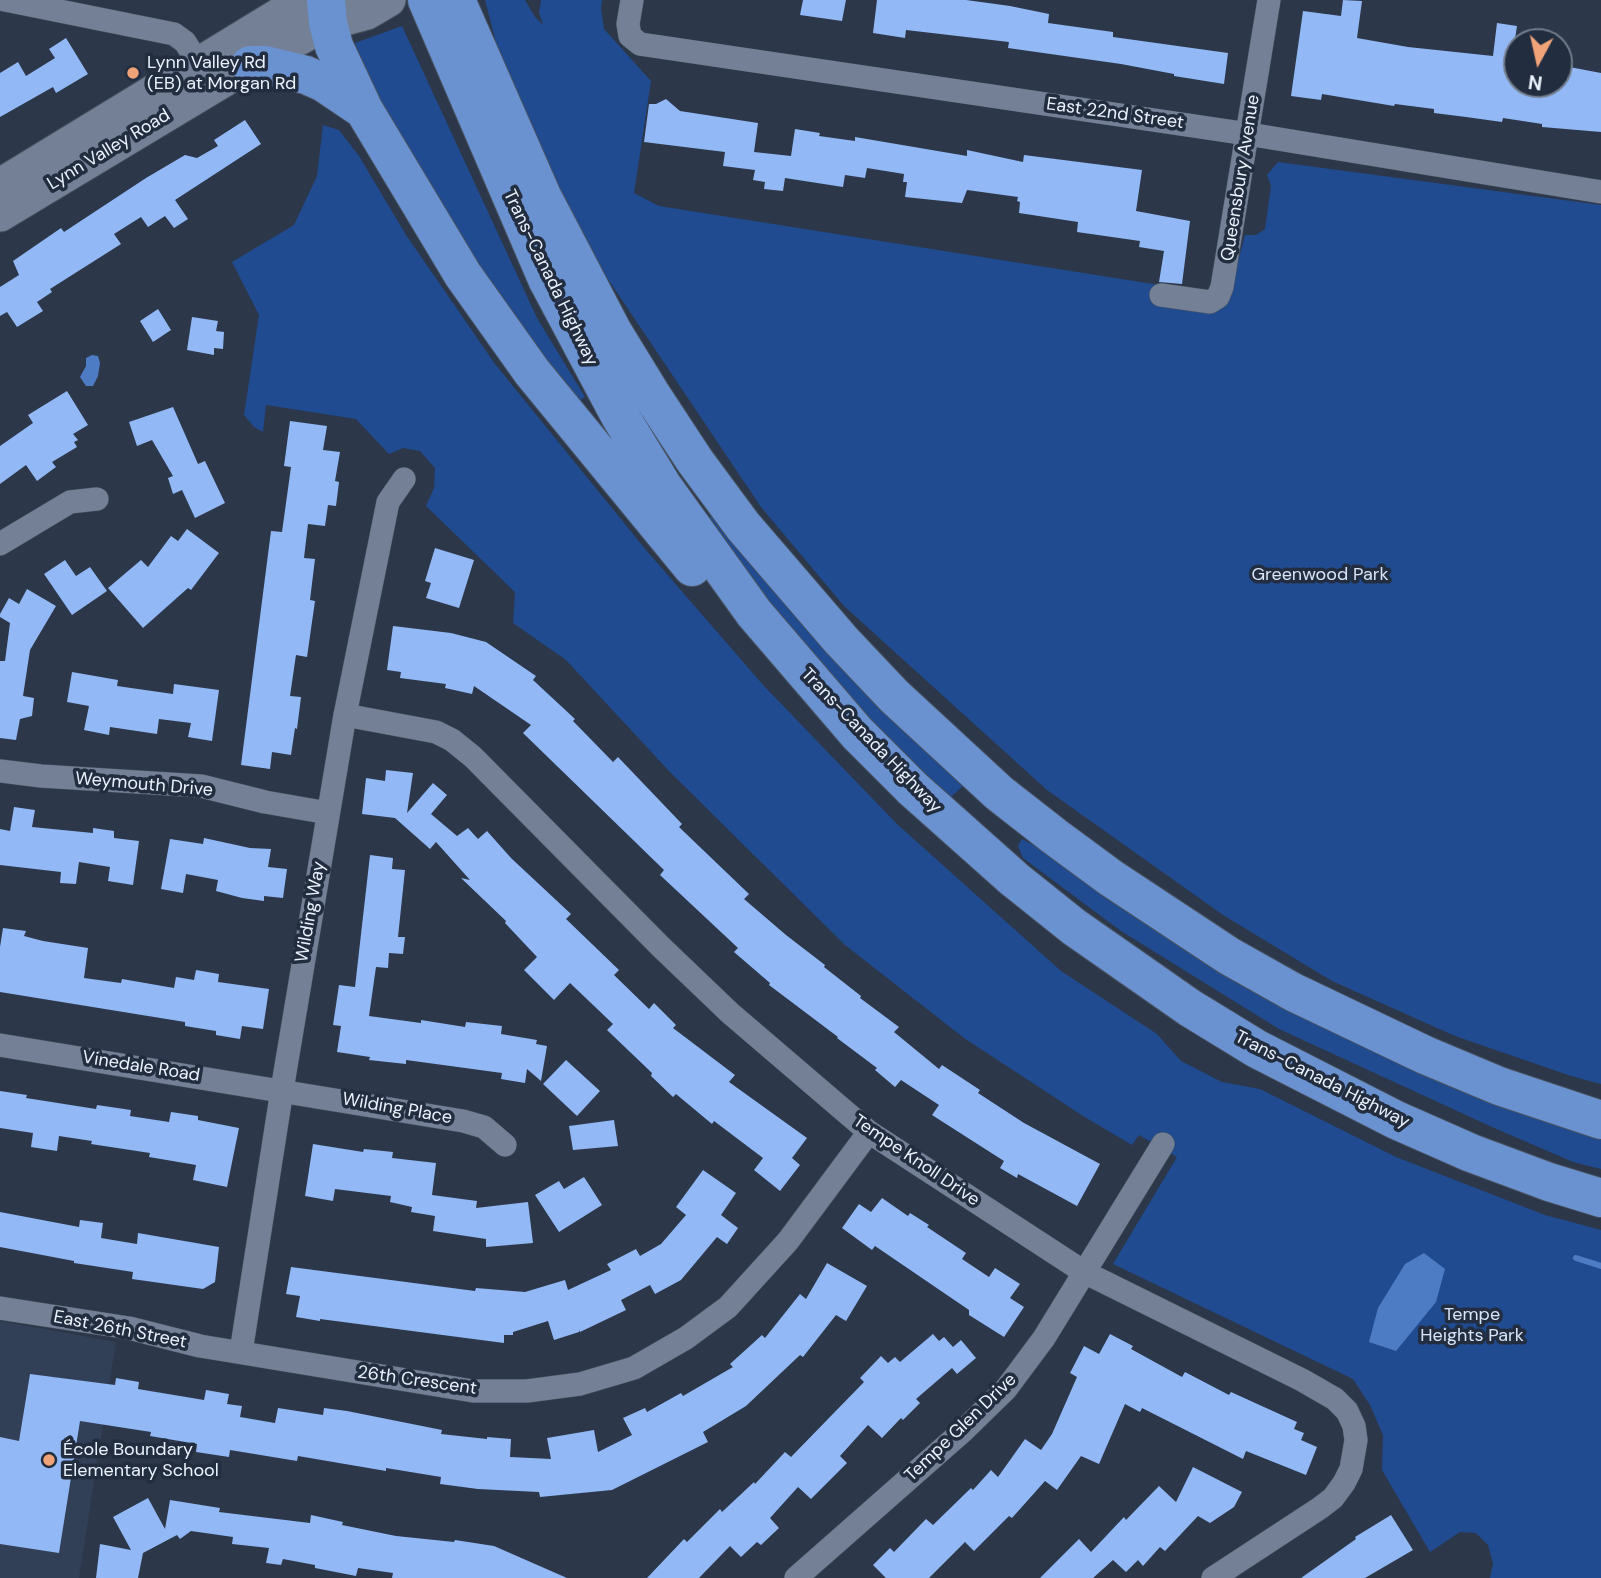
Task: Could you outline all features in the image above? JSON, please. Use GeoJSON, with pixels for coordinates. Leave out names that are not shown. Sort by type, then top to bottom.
{"type":"FeatureCollection","features":[{"type":"Feature","properties":{"kind":"highway","name":"Trans-Canada Highway"},"geometry":{"type":"LineString","coordinates":[[438,3],[548,279],[608,394],[662,485],[754,613],[840,714],[913,789],[1014,879],[1074,926],[1190,1008],[1257,1049],[1384,1114],[1471,1153],[1601,1198]]}},
{"type":"Feature","properties":{"kind":"highway","name":"Trans-Canada Highway"},"geometry":{"type":"LineString","coordinates":[[438,3],[607,320],[695,461],[743,526],[822,620],[894,696],[999,793],[1054,836],[1111,878],[1229,956],[1293,992],[1425,1055],[1499,1086],[1601,1120]]}},
{"type":"Feature","properties":{"kind":"highway"},"geometry":{"type":"LineString","coordinates":[[328,6],[334,46],[364,110],[463,275],[532,372],[739,622],[818,702],[913,789]]}},
{"type":"Feature","properties":{"kind":"highway"},"geometry":{"type":"LineString","coordinates":[[250,65],[276,67],[306,75],[324,83],[364,110]]}},
{"type":"Feature","properties":{"kind":"main road","name":"Lynn Valley Road"},"geometry":{"type":"LineString","coordinates":[[0,185],[328,6],[367,13],[389,0]]}},
{"type":"Feature","properties":{"kind":"main road","name":"Lynn Valley Road"},"geometry":{"type":"LineString","coordinates":[[0,215],[205,75],[250,65],[328,6]]}},
{"type":"Feature","properties":{"kind":"street"},"geometry":{"type":"LineString","coordinates":[[5,0],[174,34],[185,42],[205,75]]}},
{"type":"Feature","properties":{"kind":"street","name":"East 22nd Street"},"geometry":{"type":"LineString","coordinates":[[632,0],[628,24],[630,36],[639,44],[1248,134],[1601,192]]}},
{"type":"Feature","properties":{"kind":"street","name":"Queensbury Avenue"},"geometry":{"type":"LineString","coordinates":[[1161,295],[1202,302],[1210,302],[1218,297],[1225,276],[1269,0]]}},
{"type":"Feature","properties":{"kind":"street","name":"Wilding Way"},"geometry":{"type":"LineString","coordinates":[[241,1352],[345,715],[388,502],[404,479]]}},
{"type":"Feature","properties":{"kind":"street"},"geometry":{"type":"LineString","coordinates":[[0,544],[70,502],[97,499]]}},
{"type":"Feature","properties":{"kind":"street","name":"Tempe Knoll Drive"},"geometry":{"type":"LineString","coordinates":[[345,715],[436,732],[452,740],[473,757],[691,975],[767,1046],[869,1132],[1084,1272],[1335,1399],[1347,1411],[1354,1426],[1356,1440],[1352,1469],[1333,1498],[1213,1578]]}},
{"type":"Feature","properties":{"kind":"street","name":"Weymouth Drive"},"geometry":{"type":"LineString","coordinates":[[0,771],[52,777],[201,786],[265,802],[328,813]]}},
{"type":"Feature","properties":{"kind":"street","name":"Vinedale Road"},"geometry":{"type":"LineString","coordinates":[[0,1045],[282,1090]]}},
{"type":"Feature","properties":{"kind":"street","name":"Wilding Place"},"geometry":{"type":"LineString","coordinates":[[282,1090],[463,1121],[484,1128],[505,1145]]}},
{"type":"Feature","properties":{"kind":"street","name":"26th Crescent"},"geometry":{"type":"LineString","coordinates":[[241,1352],[473,1391],[527,1391],[580,1384],[634,1368],[686,1338],[728,1307],[788,1241],[869,1132]]}},
{"type":"Feature","properties":{"kind":"street","name":"Tempe Glen Drive"},"geometry":{"type":"LineString","coordinates":[[796,1578],[964,1430],[1006,1389],[1044,1338],[1163,1144]]}},
{"type":"Feature","properties":{"kind":"street","name":"East 26th Street"},"geometry":{"type":"LineString","coordinates":[[0,1308],[129,1328],[200,1346],[241,1352]]}},
{"type":"Feature","properties":{"kind":"shaded area"},"geometry":{"type":"Polygon","coordinates":[[[98,356],[100,363],[98,376],[93,386],[86,386],[80,377],[86,366],[86,358],[98,356]]]}},
{"type":"Feature","properties":{"kind":"shaded area"},"geometry":{"type":"Polygon","coordinates":[[[1424,1253],[1445,1269],[1436,1302],[1396,1351],[1369,1342],[1378,1308],[1405,1264],[1424,1253]]]}},
{"type":"Feature","properties":{"kind":"shaded area","name":"École Boundary Elementary School"},"geometry":{"type":"Polygon","coordinates":[[[0,1321],[116,1342],[79,1578],[0,1578],[0,1321]]]}},
{"type":"Feature","properties":{"kind":"green space","name":"Greenwood Park"},"geometry":{"type":"Polygon","coordinates":[[[485,0],[525,0],[543,25],[539,12],[541,0],[602,0],[604,29],[651,81],[634,193],[659,206],[1229,296],[1245,235],[1256,235],[1265,229],[1271,186],[1267,175],[1278,162],[1601,205],[1601,1084],[1455,1036],[1332,981],[1223,915],[1047,790],[844,606],[761,507],[573,227],[520,134],[485,0]]]}},
{"type":"Feature","properties":{"kind":"green space"},"geometry":{"type":"Polygon","coordinates":[[[402,26],[537,318],[585,397],[569,406],[491,297],[370,81],[355,43],[402,26]]]}},
{"type":"Feature","properties":{"kind":"green space","name":"Tempe Heights Park"},"geometry":{"type":"Polygon","coordinates":[[[323,125],[339,130],[359,156],[406,235],[495,364],[646,550],[764,686],[897,824],[1061,971],[1157,1034],[1181,1061],[1222,1082],[1260,1089],[1396,1157],[1545,1215],[1601,1230],[1601,1578],[1490,1578],[1493,1563],[1488,1545],[1476,1533],[1460,1532],[1430,1552],[1382,1470],[1383,1435],[1370,1405],[1353,1379],[1113,1264],[1177,1157],[1139,1135],[1132,1145],[1083,1116],[964,1038],[845,945],[669,771],[566,660],[513,623],[515,592],[426,506],[434,488],[435,468],[420,451],[403,448],[389,454],[356,419],[266,405],[263,432],[254,427],[244,415],[259,315],[232,262],[294,225],[317,176],[323,125]]]}},
{"type":"Feature","properties":{"kind":"green space"},"geometry":{"type":"Polygon","coordinates":[[[718,512],[964,785],[951,797],[887,738],[825,671],[701,522],[718,512]]]}},
{"type":"Feature","properties":{"kind":"green space"},"geometry":{"type":"Polygon","coordinates":[[[1022,839],[1601,1132],[1601,1169],[1573,1162],[1492,1127],[1279,1029],[1121,931],[1023,858],[1018,846],[1022,839]]]}},
{"type":"Feature","properties":{"kind":"building"},"geometry":{"type":"Polygon","coordinates":[[[803,0],[846,0],[842,21],[800,15],[803,0]]]}},
{"type":"Feature","properties":{"kind":"building"},"geometry":{"type":"Polygon","coordinates":[[[877,0],[966,0],[1010,6],[1049,14],[1048,23],[1113,32],[1113,37],[1228,53],[1224,84],[1121,64],[1008,48],[1009,42],[906,30],[905,38],[873,33],[877,0]]]}},
{"type":"Feature","properties":{"kind":"building"},"geometry":{"type":"Polygon","coordinates":[[[1343,0],[1362,1],[1357,38],[1408,47],[1493,56],[1497,23],[1517,26],[1503,28],[1503,98],[1573,98],[1573,68],[1601,73],[1601,132],[1542,127],[1542,124],[1503,118],[1502,122],[1434,113],[1434,109],[1394,106],[1322,94],[1321,100],[1291,96],[1303,11],[1341,16],[1343,0]]]}},
{"type":"Feature","properties":{"kind":"building"},"geometry":{"type":"Polygon","coordinates":[[[66,38],[88,74],[56,93],[53,87],[0,117],[0,73],[18,62],[26,76],[55,58],[49,49],[66,38]]]}},
{"type":"Feature","properties":{"kind":"building"},"geometry":{"type":"Polygon","coordinates":[[[666,99],[680,111],[758,123],[754,152],[791,156],[795,129],[820,133],[819,136],[855,141],[855,137],[967,156],[967,150],[1023,162],[1024,155],[1142,170],[1136,211],[1190,221],[1182,284],[1159,282],[1164,251],[1139,247],[1140,241],[1077,232],[1078,222],[1019,213],[1018,197],[967,190],[962,203],[905,197],[907,182],[903,182],[904,174],[867,168],[865,178],[845,175],[843,187],[785,178],[783,191],[764,189],[765,182],[753,180],[755,170],[723,166],[725,152],[644,142],[649,104],[666,99]]]}},
{"type":"Feature","properties":{"kind":"building"},"geometry":{"type":"Polygon","coordinates":[[[245,120],[261,144],[175,200],[188,219],[174,228],[165,216],[148,227],[141,217],[114,234],[121,244],[50,289],[52,292],[37,302],[43,311],[17,327],[7,312],[0,316],[0,287],[19,275],[13,261],[61,228],[64,232],[185,155],[197,158],[218,146],[214,140],[245,120]]]}},
{"type":"Feature","properties":{"kind":"building"},"geometry":{"type":"Polygon","coordinates":[[[158,309],[171,330],[153,342],[140,321],[158,309]]]}},
{"type":"Feature","properties":{"kind":"building"},"geometry":{"type":"Polygon","coordinates":[[[192,317],[218,321],[216,331],[224,332],[223,349],[214,348],[214,355],[187,350],[192,317]]]}},
{"type":"Feature","properties":{"kind":"building"},"geometry":{"type":"Polygon","coordinates":[[[67,391],[88,425],[73,434],[78,440],[74,442],[77,447],[52,462],[56,467],[37,481],[26,465],[0,484],[0,446],[33,423],[28,415],[67,391]]]}},
{"type":"Feature","properties":{"kind":"building"},"geometry":{"type":"Polygon","coordinates":[[[173,407],[198,464],[205,461],[225,503],[195,518],[182,490],[173,494],[168,478],[173,476],[152,440],[137,446],[129,422],[173,407]]]}},
{"type":"Feature","properties":{"kind":"building"},"geometry":{"type":"Polygon","coordinates":[[[290,421],[327,426],[323,450],[340,452],[335,481],[339,482],[336,506],[328,505],[325,526],[308,524],[304,558],[315,559],[310,600],[315,601],[307,657],[296,655],[290,696],[301,697],[297,729],[295,728],[291,755],[272,752],[270,769],[241,765],[271,531],[282,532],[291,467],[284,466],[290,421]]]}},
{"type":"Feature","properties":{"kind":"building"},"geometry":{"type":"Polygon","coordinates":[[[187,529],[219,553],[191,590],[188,588],[143,628],[108,588],[141,560],[148,567],[171,536],[178,541],[187,529]]]}},
{"type":"Feature","properties":{"kind":"building"},"geometry":{"type":"Polygon","coordinates":[[[435,548],[474,560],[459,608],[426,598],[431,583],[425,581],[435,548]]]}},
{"type":"Feature","properties":{"kind":"building"},"geometry":{"type":"Polygon","coordinates":[[[65,560],[76,576],[90,567],[107,591],[72,615],[44,574],[65,560]]]}},
{"type":"Feature","properties":{"kind":"building"},"geometry":{"type":"Polygon","coordinates":[[[27,589],[56,606],[30,650],[23,696],[34,698],[32,716],[20,719],[16,740],[0,738],[0,661],[5,661],[10,623],[0,617],[0,614],[9,598],[19,604],[27,589]]]}},
{"type":"Feature","properties":{"kind":"building"},"geometry":{"type":"Polygon","coordinates":[[[393,626],[451,633],[486,642],[536,676],[533,680],[575,719],[573,721],[613,762],[618,757],[682,824],[679,827],[749,894],[744,899],[825,965],[824,967],[861,996],[860,998],[899,1027],[894,1032],[939,1069],[942,1065],[1024,1123],[1100,1164],[1077,1206],[1018,1174],[1017,1178],[1000,1168],[1004,1161],[932,1115],[939,1105],[901,1080],[895,1087],[875,1070],[877,1068],[769,985],[770,983],[734,952],[738,948],[660,875],[664,870],[523,733],[531,725],[474,686],[472,694],[445,688],[446,684],[400,678],[401,672],[387,670],[393,626]]]}},
{"type":"Feature","properties":{"kind":"building"},"geometry":{"type":"Polygon","coordinates":[[[72,672],[118,680],[117,686],[173,694],[174,684],[219,690],[212,741],[188,737],[191,723],[159,719],[157,734],[110,727],[109,735],[84,730],[89,706],[67,702],[72,672]]]}},
{"type":"Feature","properties":{"kind":"building"},"geometry":{"type":"Polygon","coordinates":[[[386,770],[413,773],[407,813],[433,783],[447,795],[431,814],[457,836],[468,828],[478,839],[487,831],[511,858],[571,914],[566,919],[619,970],[614,975],[649,1009],[654,1003],[676,1025],[673,1028],[735,1075],[729,1082],[807,1138],[792,1158],[800,1165],[780,1191],[754,1170],[763,1158],[714,1121],[712,1124],[676,1094],[673,1097],[607,1030],[613,1024],[570,983],[554,1000],[524,970],[537,957],[506,921],[461,878],[470,880],[436,842],[430,849],[395,818],[362,814],[366,778],[385,781],[386,770]]]}},
{"type":"Feature","properties":{"kind":"building"},"geometry":{"type":"Polygon","coordinates":[[[14,807],[35,810],[32,827],[93,833],[93,828],[114,831],[114,838],[139,841],[133,885],[108,881],[110,867],[79,862],[76,884],[60,883],[61,872],[0,865],[0,829],[10,831],[14,807]]]}},
{"type":"Feature","properties":{"kind":"building"},"geometry":{"type":"Polygon","coordinates":[[[204,838],[250,848],[271,849],[268,867],[287,869],[283,898],[264,896],[264,901],[242,898],[216,891],[218,880],[186,874],[183,893],[161,889],[170,839],[203,844],[204,838]]]}},
{"type":"Feature","properties":{"kind":"building"},"geometry":{"type":"Polygon","coordinates":[[[370,855],[393,858],[392,869],[405,870],[398,937],[405,937],[403,954],[389,953],[388,968],[376,967],[369,1016],[465,1027],[466,1022],[502,1026],[501,1034],[537,1040],[536,1044],[547,1046],[541,1081],[527,1069],[525,1083],[501,1079],[502,1073],[406,1060],[406,1064],[369,1060],[370,1057],[337,1052],[341,1026],[333,1025],[339,985],[355,987],[370,855]]]}},
{"type":"Feature","properties":{"kind":"building"},"geometry":{"type":"Polygon","coordinates":[[[3,928],[26,931],[24,936],[43,941],[88,948],[84,978],[121,983],[122,979],[174,988],[176,977],[194,980],[196,970],[219,974],[218,982],[269,989],[263,1029],[242,1026],[240,1039],[216,1035],[216,1031],[185,1026],[185,1022],[0,992],[0,947],[3,928]]]}},
{"type":"Feature","properties":{"kind":"building"},"geometry":{"type":"Polygon","coordinates":[[[566,1060],[600,1091],[577,1116],[543,1084],[566,1060]]]}},
{"type":"Feature","properties":{"kind":"building"},"geometry":{"type":"Polygon","coordinates":[[[0,1091],[96,1109],[97,1105],[131,1110],[130,1116],[169,1122],[171,1112],[198,1116],[198,1120],[239,1128],[227,1187],[193,1180],[196,1165],[149,1157],[150,1153],[91,1144],[92,1141],[59,1136],[57,1151],[31,1147],[33,1133],[0,1128],[0,1091]]]}},
{"type":"Feature","properties":{"kind":"building"},"geometry":{"type":"Polygon","coordinates":[[[614,1120],[618,1146],[573,1150],[569,1126],[614,1120]]]}},
{"type":"Feature","properties":{"kind":"building"},"geometry":{"type":"Polygon","coordinates":[[[313,1144],[363,1152],[364,1149],[393,1152],[392,1158],[436,1163],[432,1195],[477,1201],[476,1208],[528,1202],[533,1243],[486,1247],[486,1239],[433,1231],[435,1216],[411,1212],[412,1207],[390,1202],[391,1196],[335,1189],[333,1201],[305,1196],[313,1144]]]}},
{"type":"Feature","properties":{"kind":"building"},"geometry":{"type":"Polygon","coordinates":[[[703,1170],[736,1193],[721,1215],[738,1228],[727,1244],[717,1237],[681,1280],[655,1294],[650,1285],[621,1300],[626,1310],[580,1332],[579,1330],[554,1340],[548,1321],[513,1332],[513,1335],[504,1335],[504,1343],[296,1317],[300,1296],[286,1294],[291,1267],[475,1291],[476,1288],[525,1292],[565,1280],[568,1290],[611,1270],[607,1264],[636,1249],[640,1256],[661,1244],[686,1215],[676,1207],[703,1170]]]}},
{"type":"Feature","properties":{"kind":"building"},"geometry":{"type":"Polygon","coordinates":[[[584,1177],[602,1205],[559,1232],[535,1195],[559,1181],[564,1189],[584,1177]]]}},
{"type":"Feature","properties":{"kind":"building"},"geometry":{"type":"Polygon","coordinates":[[[882,1198],[908,1216],[910,1213],[929,1225],[927,1227],[966,1253],[962,1259],[989,1277],[995,1268],[1020,1284],[1010,1298],[1024,1307],[1004,1337],[969,1315],[969,1310],[875,1246],[872,1250],[842,1228],[859,1204],[871,1212],[882,1198]]]}},
{"type":"Feature","properties":{"kind":"building"},"geometry":{"type":"Polygon","coordinates":[[[0,1212],[79,1227],[80,1220],[103,1223],[101,1238],[137,1244],[138,1233],[219,1247],[215,1282],[203,1289],[132,1279],[133,1272],[0,1247],[0,1212]]]}},
{"type":"Feature","properties":{"kind":"building"},"geometry":{"type":"Polygon","coordinates":[[[827,1263],[867,1286],[846,1321],[836,1315],[803,1357],[800,1355],[746,1406],[703,1432],[708,1442],[612,1490],[540,1497],[539,1492],[440,1484],[441,1477],[298,1456],[297,1461],[230,1450],[229,1457],[196,1452],[197,1444],[150,1436],[151,1432],[80,1421],[59,1553],[0,1544],[0,1437],[19,1441],[30,1374],[115,1385],[116,1378],[139,1382],[138,1389],[204,1400],[206,1390],[229,1394],[227,1404],[242,1406],[240,1417],[275,1423],[278,1408],[323,1415],[324,1408],[347,1411],[442,1430],[441,1434],[511,1439],[510,1457],[551,1459],[547,1438],[594,1430],[598,1452],[632,1435],[623,1418],[645,1408],[647,1412],[681,1393],[683,1396],[733,1367],[730,1364],[762,1335],[765,1338],[800,1294],[806,1299],[827,1263]]]}},
{"type":"Feature","properties":{"kind":"building"},"geometry":{"type":"Polygon","coordinates":[[[933,1334],[939,1341],[944,1337],[953,1347],[961,1340],[976,1358],[957,1374],[952,1368],[916,1399],[920,1403],[882,1438],[868,1425],[840,1456],[847,1463],[811,1499],[798,1487],[770,1518],[779,1528],[761,1545],[757,1542],[741,1557],[730,1546],[699,1578],[647,1578],[684,1539],[687,1542],[720,1509],[722,1512],[754,1482],[755,1484],[785,1452],[791,1457],[864,1382],[860,1378],[881,1356],[888,1363],[895,1357],[900,1362],[933,1334]]]}},
{"type":"Feature","properties":{"kind":"building"},"geometry":{"type":"Polygon","coordinates":[[[1110,1334],[1133,1346],[1131,1349],[1182,1377],[1185,1372],[1229,1395],[1231,1392],[1297,1422],[1294,1429],[1304,1433],[1301,1440],[1317,1447],[1306,1475],[1246,1451],[1243,1459],[1142,1408],[1140,1412],[1125,1404],[1099,1464],[1081,1456],[1057,1490],[1045,1481],[1012,1518],[1009,1516],[974,1551],[965,1542],[929,1578],[886,1578],[873,1565],[890,1548],[894,1552],[926,1519],[933,1525],[971,1488],[973,1490],[991,1470],[998,1477],[1025,1439],[1041,1450],[1052,1434],[1077,1377],[1070,1373],[1084,1346],[1099,1354],[1110,1334]]]}},
{"type":"Feature","properties":{"kind":"building"},"geometry":{"type":"Polygon","coordinates":[[[1193,1467],[1242,1492],[1234,1507],[1210,1523],[1198,1516],[1165,1551],[1160,1547],[1143,1566],[1138,1560],[1126,1572],[1113,1560],[1093,1578],[1040,1578],[1079,1539],[1091,1552],[1124,1517],[1126,1520],[1159,1486],[1176,1502],[1193,1467]]]}},
{"type":"Feature","properties":{"kind":"building"},"geometry":{"type":"Polygon","coordinates":[[[148,1498],[165,1529],[170,1500],[220,1508],[219,1512],[310,1523],[311,1515],[343,1522],[342,1525],[396,1536],[494,1546],[567,1578],[392,1578],[393,1573],[358,1568],[356,1576],[283,1559],[281,1565],[266,1563],[269,1548],[232,1544],[233,1537],[191,1531],[180,1539],[177,1535],[143,1553],[138,1578],[96,1578],[100,1544],[131,1550],[113,1517],[148,1498]]]}},
{"type":"Feature","properties":{"kind":"building"},"geometry":{"type":"Polygon","coordinates":[[[1391,1515],[1413,1550],[1365,1578],[1301,1578],[1356,1539],[1355,1537],[1391,1515]]]}},
{"type":"Feature","properties":{"kind":"waterway"},"geometry":{"type":"LineString","coordinates":[[1576,1258],[1601,1266]]}},
{"type":"Feature","properties":{"kind":"place","name":"Lynn Valley Rd (EB) at Morgan Rd"},"geometry":{"type":"Point","coordinates":[133,73]}},
{"type":"Feature","properties":{"kind":"place","name":"École Boundary Elementary School"},"geometry":{"type":"Point","coordinates":[49,1460]}}]}
